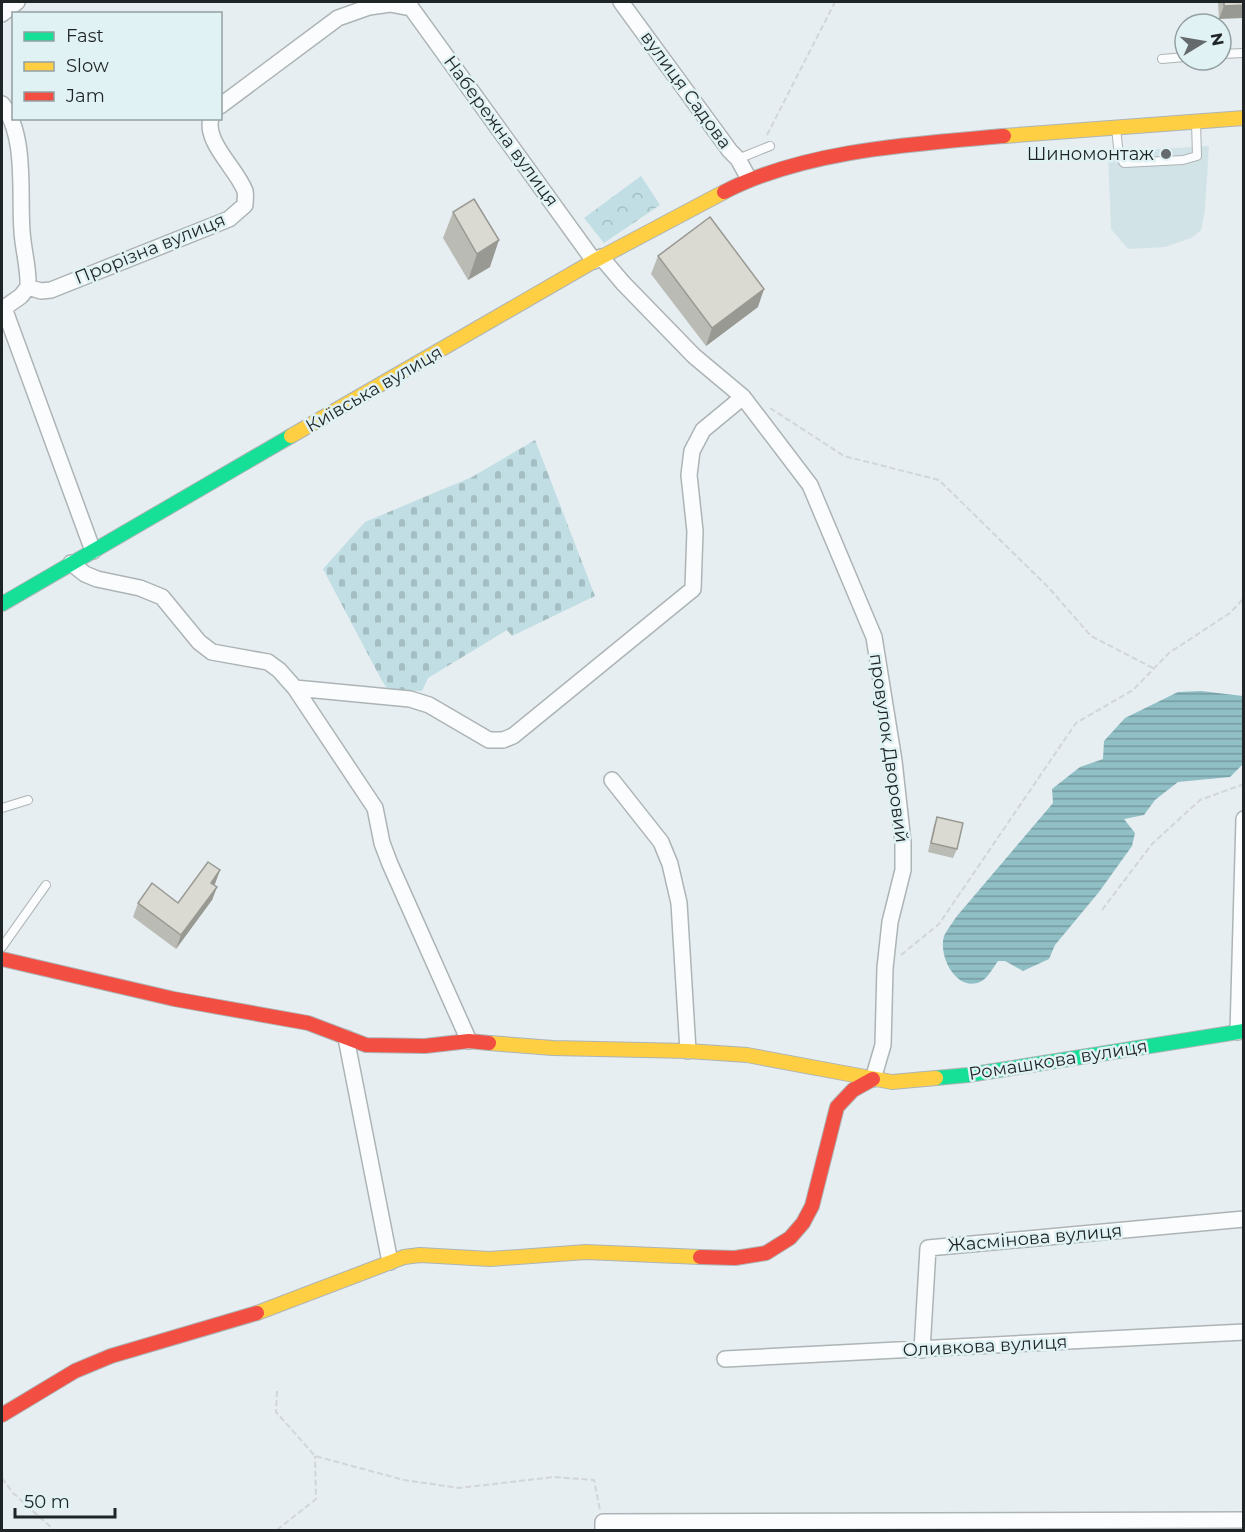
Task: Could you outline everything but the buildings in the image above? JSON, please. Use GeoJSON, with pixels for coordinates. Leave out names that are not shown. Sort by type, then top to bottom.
{"type":"FeatureCollection","features":[{"type":"Feature","properties":{"kind":"street"},"geometry":{"type":"LineString","coordinates":[[2,14],[17,2]]}},
{"type":"Feature","properties":{"kind":"street","name":"вулиця Садова"},"geometry":{"type":"LineString","coordinates":[[621,2],[738,159],[749,179]]}},
{"type":"Feature","properties":{"kind":"street"},"geometry":{"type":"LineString","coordinates":[[222,105],[338,18],[369,7],[412,4]]}},
{"type":"Feature","properties":{"kind":"street","name":"Набережна вулиця"},"geometry":{"type":"LineString","coordinates":[[412,4],[598,259]]}},
{"type":"Feature","properties":{"kind":"street"},"geometry":{"type":"LineString","coordinates":[[2,104],[15,129],[22,233],[29,275],[28,286],[21,296],[3,308],[93,551]]}},
{"type":"Feature","properties":{"kind":"street","name":"Київська вулиця"},"geometry":{"type":"LineString","coordinates":[[2,604],[598,259],[749,179],[810,160],[925,143],[1244,118]]}},
{"type":"Feature","properties":{"kind":"street","name":"Прорізна вулиця"},"geometry":{"type":"LineString","coordinates":[[28,286],[41,291],[51,290],[229,219],[245,205],[246,192],[212,137],[209,126],[210,120]]}},
{"type":"Feature","properties":{"kind":"street","name":"провулок Дворовий"},"geometry":{"type":"LineString","coordinates":[[598,259],[694,356],[744,399],[810,485],[874,637],[892,750],[903,842],[903,870],[890,922],[885,968],[883,1045],[873,1079]]}},
{"type":"Feature","properties":{"kind":"street"},"geometry":{"type":"LineString","coordinates":[[295,688],[410,699],[429,705],[489,740],[503,740],[513,736],[693,589],[695,531],[689,475],[692,451],[703,430],[744,399]]}},
{"type":"Feature","properties":{"kind":"street"},"geometry":{"type":"LineString","coordinates":[[71,563],[85,574],[97,579],[151,591],[162,597],[199,642],[212,652],[268,662],[279,670],[295,688],[375,808],[382,843],[390,864],[469,1041]]}},
{"type":"Feature","properties":{"kind":"street"},"geometry":{"type":"LineString","coordinates":[[612,780],[661,842],[670,864],[679,903],[688,1051]]}},
{"type":"Feature","properties":{"kind":"street"},"geometry":{"type":"LineString","coordinates":[[1241,1032],[1244,819]]}},
{"type":"Feature","properties":{"kind":"street","name":"Ромашкова вулиця"},"geometry":{"type":"LineString","coordinates":[[2,959],[174,999],[308,1023],[366,1045],[424,1046],[469,1041],[553,1048],[688,1051],[747,1055],[892,1082],[968,1075],[1241,1032]]}},
{"type":"Feature","properties":{"kind":"street"},"geometry":{"type":"LineString","coordinates":[[346,1038],[390,1262]]}},
{"type":"Feature","properties":{"kind":"street"},"geometry":{"type":"LineString","coordinates":[[2,1415],[75,1371],[111,1356],[268,1310],[390,1262],[420,1255],[490,1259],[586,1251],[735,1258],[766,1253],[790,1238],[803,1223],[812,1206],[837,1107],[843,1098],[857,1087],[873,1079]]}},
{"type":"Feature","properties":{"kind":"street","name":"Жасмінова вулиця"},"geometry":{"type":"LineString","coordinates":[[922,1350],[928,1248],[1244,1219]]}},
{"type":"Feature","properties":{"kind":"street","name":"Оливкова вулиця"},"geometry":{"type":"LineString","coordinates":[[725,1359],[1244,1332]]}},
{"type":"Feature","properties":{"kind":"street"},"geometry":{"type":"LineString","coordinates":[[603,1526],[969,1526],[1244,1520]]}},
{"type":"Feature","properties":{"kind":"lane"},"geometry":{"type":"LineString","coordinates":[[1162,59],[1173,58]]}},
{"type":"Feature","properties":{"kind":"lane"},"geometry":{"type":"LineString","coordinates":[[1116,127],[1119,156],[1124,163],[1183,160],[1197,156],[1196,121]]}},
{"type":"Feature","properties":{"kind":"lane"},"geometry":{"type":"LineString","coordinates":[[738,159],[766,148]]}},
{"type":"Feature","properties":{"kind":"lane"},"geometry":{"type":"LineString","coordinates":[[2,808],[28,800]]}},
{"type":"Feature","properties":{"kind":"lane"},"geometry":{"type":"LineString","coordinates":[[2,947],[46,885]]}},
{"type":"Feature","properties":{"kind":"path"},"geometry":{"type":"LineString","coordinates":[[766,148],[768,133],[835,2]]}},
{"type":"Feature","properties":{"kind":"path"},"geometry":{"type":"LineString","coordinates":[[744,399],[755,399],[844,456],[939,480],[1049,588],[1091,636],[1154,668]]}},
{"type":"Feature","properties":{"kind":"path"},"geometry":{"type":"LineString","coordinates":[[885,968],[939,924],[1076,723],[1132,690],[1169,653],[1230,613],[1244,598]]}},
{"type":"Feature","properties":{"kind":"path"},"geometry":{"type":"LineString","coordinates":[[1102,910],[1152,844],[1200,800],[1244,784]]}},
{"type":"Feature","properties":{"kind":"path"},"geometry":{"type":"LineString","coordinates":[[277,1391],[276,1412],[315,1456],[404,1480],[459,1488],[554,1477],[594,1480],[603,1526]]}},
{"type":"Feature","properties":{"kind":"path"},"geometry":{"type":"LineString","coordinates":[[277,1530],[316,1499],[315,1456]]}},
{"type":"Feature","properties":{"kind":"path"},"geometry":{"type":"LineString","coordinates":[[2,1478],[13,1493],[54,1530]]}},
{"type":"Feature","properties":{"kind":"shaded area"},"geometry":{"type":"Polygon","coordinates":[[[1209,146],[1205,210],[1201,230],[1191,238],[1165,247],[1128,249],[1111,229],[1108,152],[1209,146]]]}},
{"type":"Feature","properties":{"kind":"shaded area"},"geometry":{"type":"Polygon","coordinates":[[[1201,691],[1243,696],[1243,764],[1230,777],[1178,782],[1155,800],[1144,815],[1124,819],[1135,833],[1132,846],[1099,892],[1055,945],[1049,959],[1023,971],[1005,961],[998,961],[985,978],[971,984],[956,977],[946,962],[944,936],[957,916],[1053,803],[1052,789],[1080,767],[1103,759],[1104,741],[1125,718],[1178,692],[1201,691]]]}},
{"type":"Feature","properties":{"kind":"green space"},"geometry":{"type":"Polygon","coordinates":[[[641,176],[660,205],[604,243],[584,218],[641,176]]]}},
{"type":"Feature","properties":{"kind":"green space"},"geometry":{"type":"Polygon","coordinates":[[[535,440],[595,596],[512,636],[507,630],[428,678],[422,691],[388,690],[323,569],[365,522],[472,477],[535,440]]]}},
{"type":"Feature","properties":{"kind":"traffic: fast"},"geometry":{"type":"LineString","coordinates":[[2,604],[291,436]]}},
{"type":"Feature","properties":{"kind":"traffic: fast"},"geometry":{"type":"LineString","coordinates":[[936,1078],[968,1075],[1244,1031]]}},
{"type":"Feature","properties":{"kind":"traffic: slow"},"geometry":{"type":"LineString","coordinates":[[1004,136],[1244,118]]}},
{"type":"Feature","properties":{"kind":"traffic: slow"},"geometry":{"type":"LineString","coordinates":[[291,436],[594,261],[724,192]]}},
{"type":"Feature","properties":{"kind":"traffic: slow"},"geometry":{"type":"LineString","coordinates":[[489,1043],[553,1048],[688,1051],[747,1055],[892,1082],[936,1078]]}},
{"type":"Feature","properties":{"kind":"traffic: slow"},"geometry":{"type":"LineString","coordinates":[[257,1313],[404,1257],[420,1255],[490,1259],[586,1252],[700,1257]]}},
{"type":"Feature","properties":{"kind":"traffic: jam"},"geometry":{"type":"LineString","coordinates":[[724,192],[756,178],[824,158],[897,146],[1004,136]]}},
{"type":"Feature","properties":{"kind":"traffic: jam"},"geometry":{"type":"LineString","coordinates":[[2,959],[174,999],[308,1023],[366,1045],[425,1046],[469,1041],[489,1043]]}},
{"type":"Feature","properties":{"kind":"traffic: jam"},"geometry":{"type":"LineString","coordinates":[[700,1257],[735,1258],[766,1253],[790,1238],[803,1223],[812,1206],[837,1107],[853,1090],[873,1079]]}},
{"type":"Feature","properties":{"kind":"traffic: jam"},"geometry":{"type":"LineString","coordinates":[[2,1415],[75,1371],[111,1356],[257,1313]]}},
{"type":"Feature","properties":{"kind":"place","name":"Шиномонтаж"},"geometry":{"type":"Point","coordinates":[1166,154]}}]}
